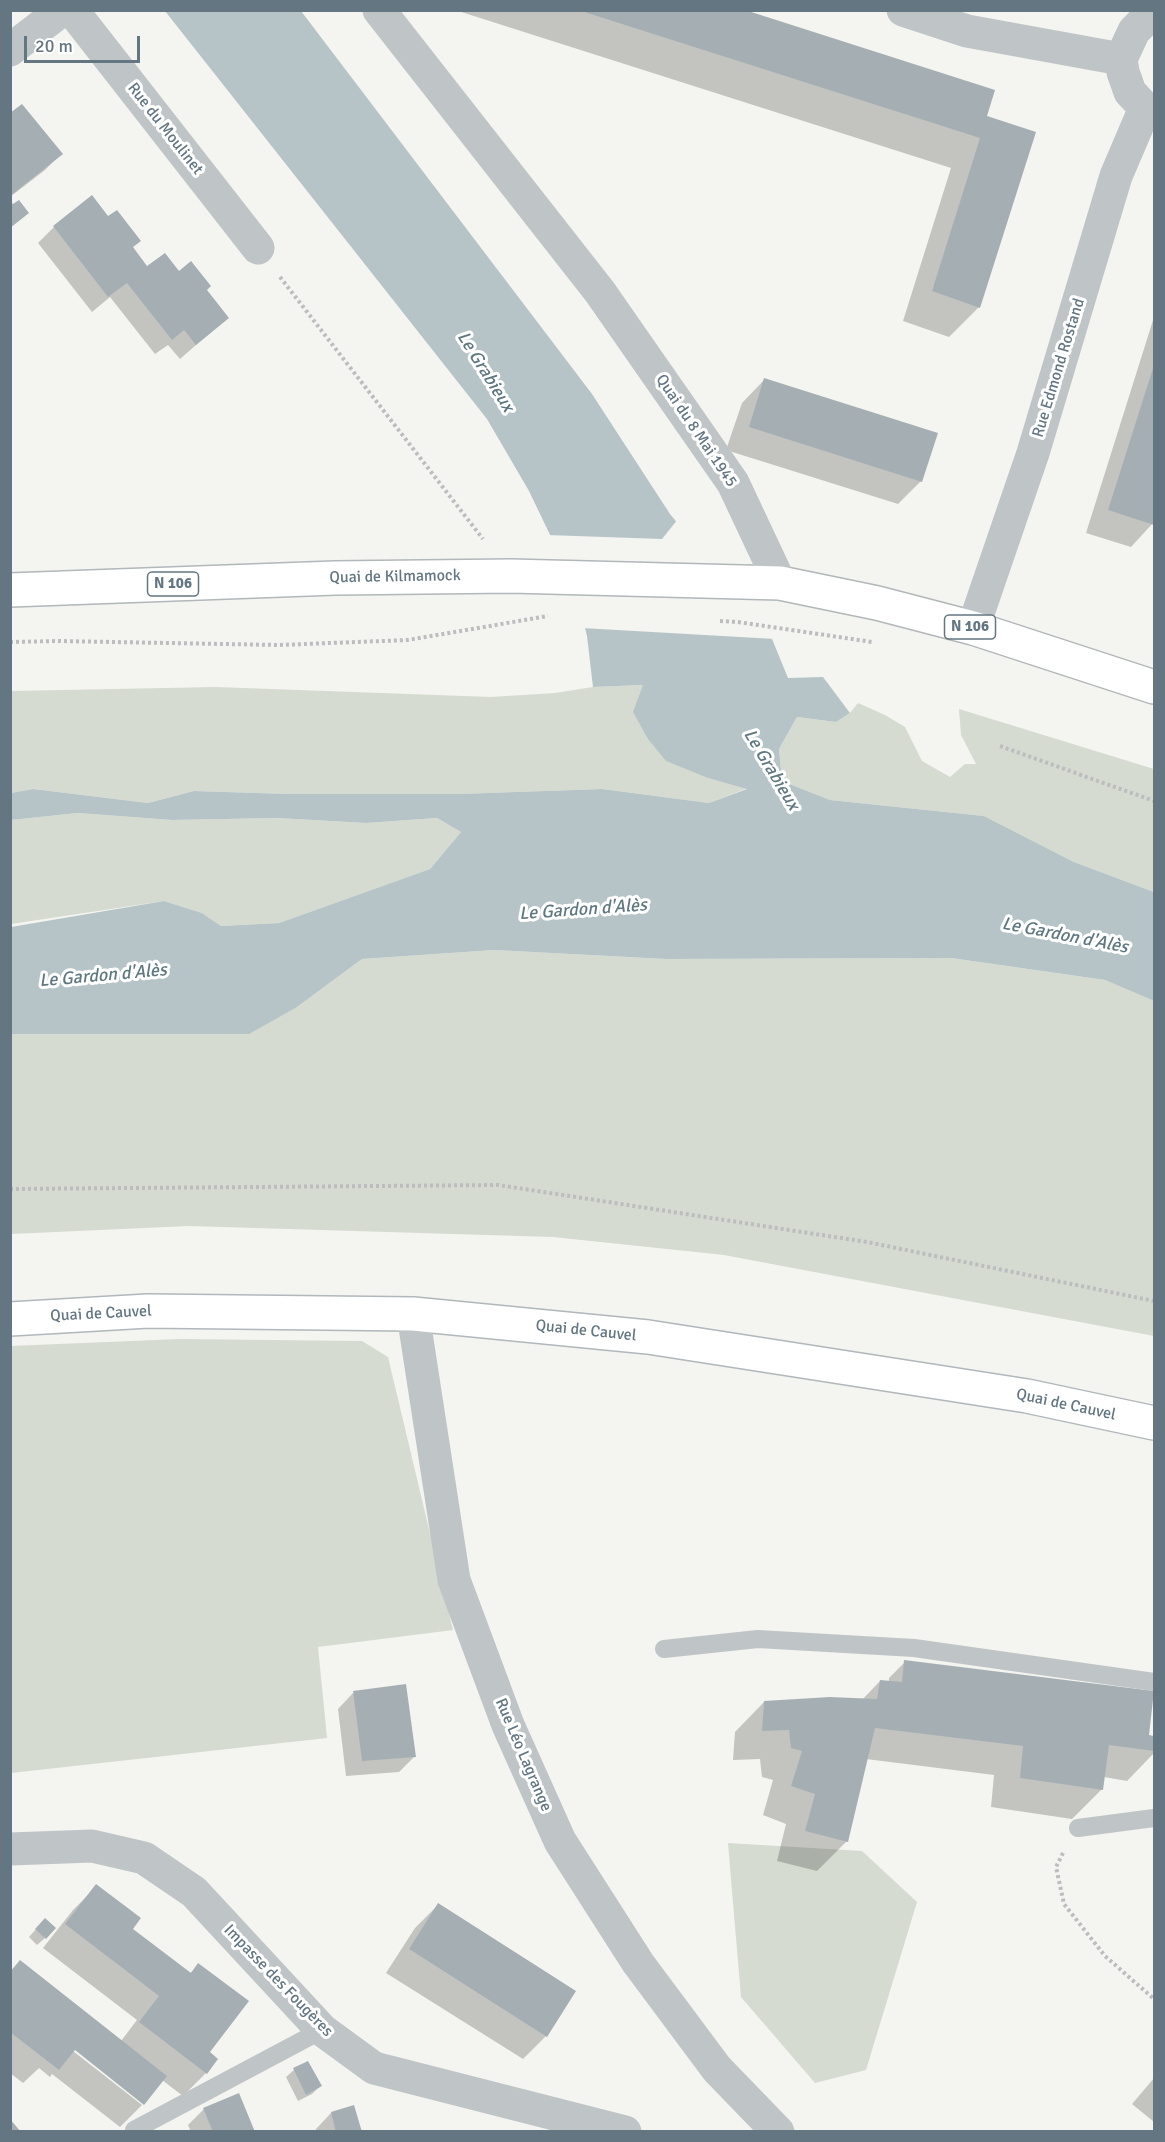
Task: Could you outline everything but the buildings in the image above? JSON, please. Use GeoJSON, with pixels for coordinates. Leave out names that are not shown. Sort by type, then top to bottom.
{"type":"FeatureCollection","features":[{"type":"Feature","properties":{"kind":"main road","name":"Quai de Kilmamock"},"geometry":{"type":"LineString","coordinates":[[10,590],[335,578],[511,576],[780,583]]}},
{"type":"Feature","properties":{"kind":"main road","name":"N 106"},"geometry":{"type":"LineString","coordinates":[[780,583],[877,603],[973,628],[1155,687]]}},
{"type":"Feature","properties":{"kind":"main road","name":"Quai de Cauvel"},"geometry":{"type":"LineString","coordinates":[[10,1319],[148,1311],[413,1314],[648,1337],[1027,1396],[1155,1424]]}},
{"type":"Feature","properties":{"kind":"street"},"geometry":{"type":"LineString","coordinates":[[10,50],[62,10]]}},
{"type":"Feature","properties":{"kind":"street","name":"Rue du Moulinet"},"geometry":{"type":"LineString","coordinates":[[72,10],[258,248]]}},
{"type":"Feature","properties":{"kind":"street","name":"Quai du 8 Mai 1945"},"geometry":{"type":"LineString","coordinates":[[379,10],[613,310],[733,483],[780,583]]}},
{"type":"Feature","properties":{"kind":"street"},"geometry":{"type":"LineString","coordinates":[[903,10],[967,31],[1121,59]]}},
{"type":"Feature","properties":{"kind":"street"},"geometry":{"type":"LineString","coordinates":[[1150,110],[1130,92],[1121,59],[1134,31],[1149,16],[1155,15]]}},
{"type":"Feature","properties":{"kind":"street","name":"Rue Edmond Rostand"},"geometry":{"type":"LineString","coordinates":[[973,628],[1033,453],[1116,176],[1150,110]]}},
{"type":"Feature","properties":{"kind":"street","name":"Rue Léo Lagrange"},"geometry":{"type":"LineString","coordinates":[[413,1314],[454,1580],[508,1725],[560,1841],[638,1963],[717,2069],[778,2132]]}},
{"type":"Feature","properties":{"kind":"street","name":"Impasse des Fougères"},"geometry":{"type":"LineString","coordinates":[[10,1849],[92,1846],[144,1858],[194,1892],[322,2030],[374,2068],[625,2132]]}},
{"type":"Feature","properties":{"kind":"lane"},"geometry":{"type":"LineString","coordinates":[[664,1649],[758,1639],[914,1648],[1155,1682]]}},
{"type":"Feature","properties":{"kind":"lane"},"geometry":{"type":"LineString","coordinates":[[1077,1828],[1155,1818]]}},
{"type":"Feature","properties":{"kind":"lane"},"geometry":{"type":"LineString","coordinates":[[134,2130],[322,2030]]}},
{"type":"Feature","properties":{"kind":"path"},"geometry":{"type":"LineString","coordinates":[[258,248],[511,576]]}},
{"type":"Feature","properties":{"kind":"path"},"geometry":{"type":"LineString","coordinates":[[10,642],[279,645],[408,640],[555,615]]}},
{"type":"Feature","properties":{"kind":"path"},"geometry":{"type":"LineString","coordinates":[[738,622],[880,644]]}},
{"type":"Feature","properties":{"kind":"path"},"geometry":{"type":"LineString","coordinates":[[1000,746],[1155,801]]}},
{"type":"Feature","properties":{"kind":"path"},"geometry":{"type":"LineString","coordinates":[[10,1189],[498,1185],[867,1242],[1155,1300]]}},
{"type":"Feature","properties":{"kind":"path"},"geometry":{"type":"LineString","coordinates":[[1077,1828],[1056,1867],[1064,1904],[1105,1956],[1155,1999]]}},
{"type":"Feature","properties":{"kind":"shaded area"},"geometry":{"type":"Polygon","coordinates":[[[643,685],[708,778],[748,788],[709,803],[602,789],[459,794],[289,794],[194,791],[148,803],[33,789],[11,793],[11,691],[216,687],[491,697],[555,693],[593,687],[643,685]]]}},
{"type":"Feature","properties":{"kind":"shaded area"},"geometry":{"type":"Polygon","coordinates":[[[858,703],[905,727],[922,761],[950,777],[965,764],[976,764],[961,735],[959,709],[1154,769],[1154,892],[1074,862],[984,816],[830,800],[782,781],[779,749],[797,717],[836,722],[850,713],[858,703]]]}},
{"type":"Feature","properties":{"kind":"shaded area"},"geometry":{"type":"Polygon","coordinates":[[[78,813],[172,820],[277,818],[366,823],[437,818],[461,832],[430,869],[279,923],[221,926],[202,913],[164,901],[11,924],[11,820],[78,813]]]}},
{"type":"Feature","properties":{"kind":"shaded area"},"geometry":{"type":"Polygon","coordinates":[[[494,950],[666,959],[951,958],[1105,980],[1154,1001],[1154,1336],[724,1255],[553,1237],[189,1226],[11,1234],[10,1034],[297,1007],[362,959],[494,950]]]}},
{"type":"Feature","properties":{"kind":"shaded area"},"geometry":{"type":"Polygon","coordinates":[[[180,1339],[362,1341],[388,1357],[453,1630],[318,1647],[327,1738],[11,1773],[10,1346],[180,1339]]]}},
{"type":"Feature","properties":{"kind":"shaded area"},"geometry":{"type":"Polygon","coordinates":[[[728,1843],[862,1851],[917,1902],[866,2070],[815,2083],[741,1997],[728,1843]]]}},
{"type":"Feature","properties":{"kind":"water"},"geometry":{"type":"Polygon","coordinates":[[[165,11],[301,11],[592,394],[670,514],[772,639],[788,678],[823,677],[850,713],[836,722],[797,717],[779,749],[782,781],[830,800],[984,816],[1074,862],[1154,892],[1154,1001],[1105,980],[951,958],[666,959],[494,950],[362,959],[297,1007],[249,1034],[11,1034],[11,927],[164,901],[202,913],[221,926],[279,923],[430,869],[461,832],[437,818],[366,823],[277,818],[172,820],[78,813],[11,820],[11,793],[33,789],[148,803],[194,791],[289,794],[459,794],[602,789],[709,803],[747,789],[708,778],[666,761],[648,739],[633,712],[643,685],[593,687],[587,636],[575,587],[529,491],[487,419],[165,11]]]}},
{"type":"Feature","properties":{"kind":"pier"},"geometry":{"type":"Polygon","coordinates":[[[678,519],[775,639],[582,628],[573,588],[547,535],[662,539],[678,519]]]}},
{"type":"Feature","properties":{"kind":"water label","name":"Le Grabieux"},"geometry":{"type":"Point","coordinates":[485,372]}},
{"type":"Feature","properties":{"kind":"water label","name":"Le Grabieux"},"geometry":{"type":"Point","coordinates":[771,770]}},
{"type":"Feature","properties":{"kind":"water label","name":"Le Gardon d'Alès"},"geometry":{"type":"Point","coordinates":[583,910]}},
{"type":"Feature","properties":{"kind":"water label","name":"Le Gardon d'Alès"},"geometry":{"type":"Point","coordinates":[1065,936]}},
{"type":"Feature","properties":{"kind":"water label","name":"Le Gardon d'Alès"},"geometry":{"type":"Point","coordinates":[103,976]}}]}
